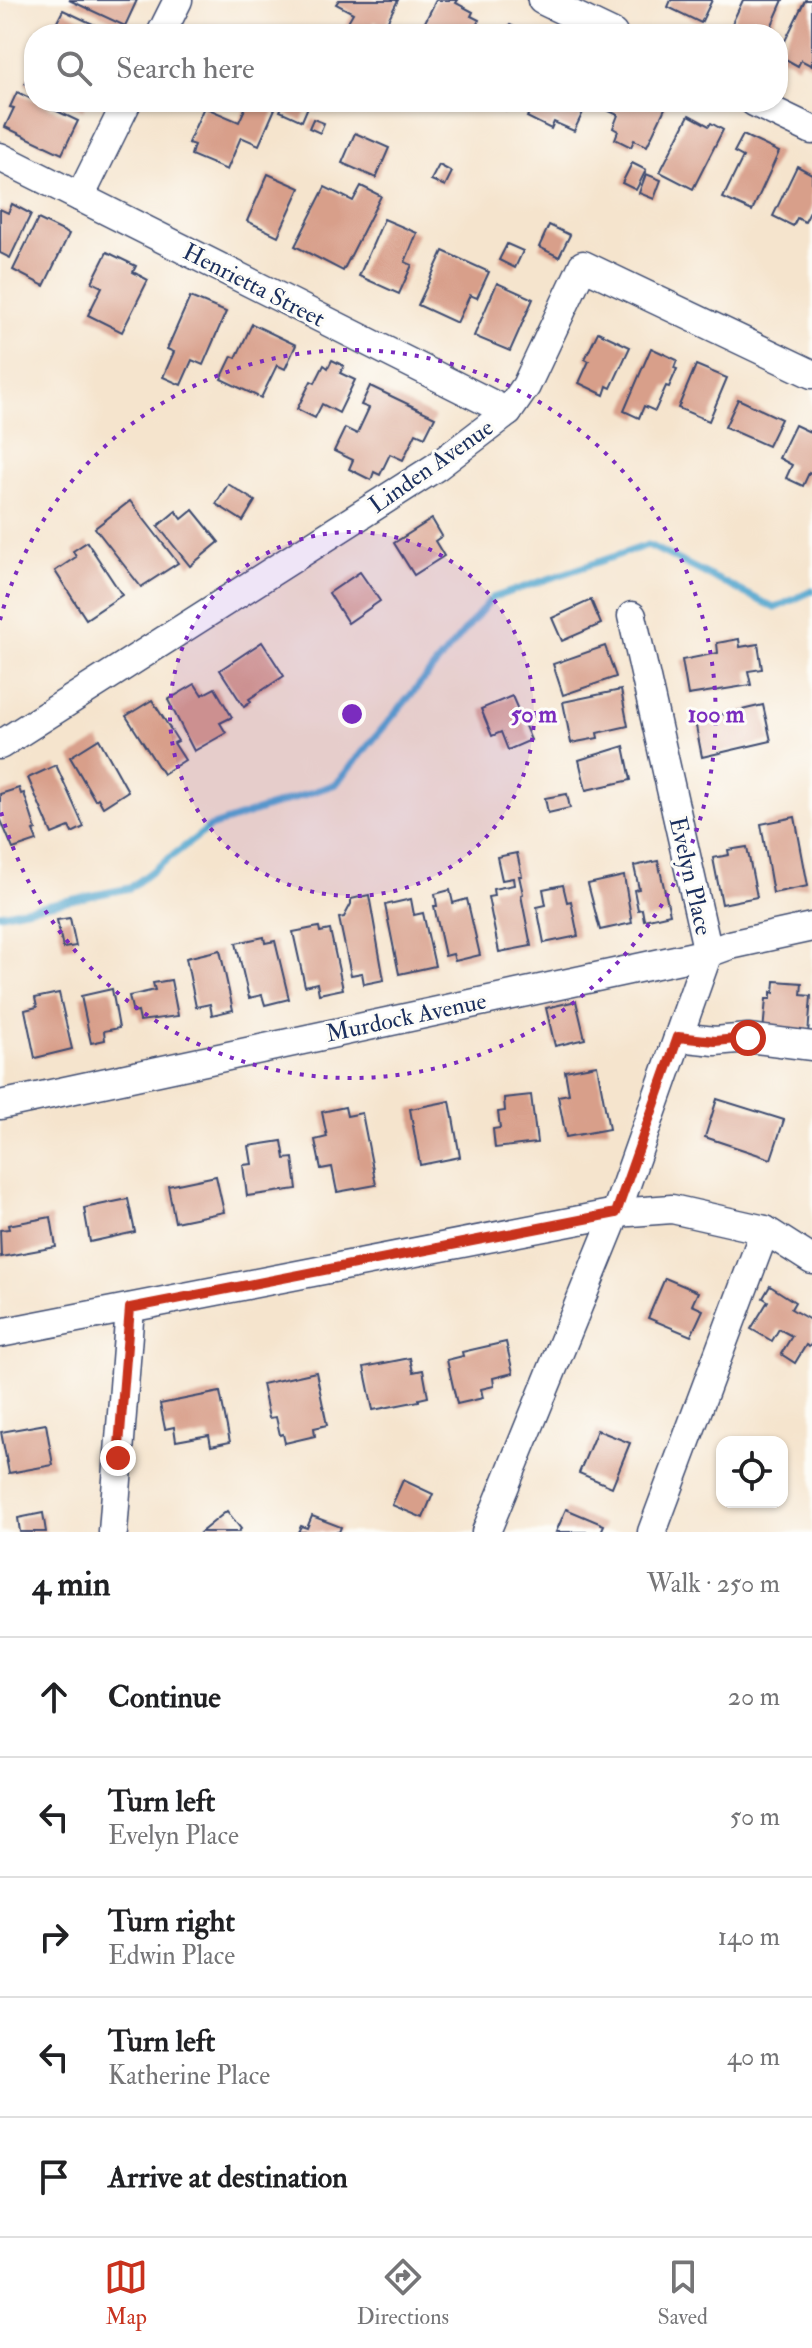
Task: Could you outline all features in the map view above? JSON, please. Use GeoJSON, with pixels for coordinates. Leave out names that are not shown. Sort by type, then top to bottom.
{"type":"FeatureCollection","features":[{"type":"Feature","properties":{"kind":"street"},"geometry":{"type":"LineString","coordinates":[[166,24],[178,0]]}},
{"type":"Feature","properties":{"kind":"street"},"geometry":{"type":"LineString","coordinates":[[542,0],[592,24]]}},
{"type":"Feature","properties":{"kind":"street"},"geometry":{"type":"LineString","coordinates":[[80,197],[122,112]]}},
{"type":"Feature","properties":{"kind":"street"},"geometry":{"type":"LineString","coordinates":[[775,112],[812,130]]}},
{"type":"Feature","properties":{"kind":"street","name":"Henrietta Street"},"geometry":{"type":"LineString","coordinates":[[0,157],[508,412]]}},
{"type":"Feature","properties":{"kind":"street","name":"Linden Avenue"},"geometry":{"type":"LineString","coordinates":[[0,745],[436,467],[508,412],[526,386],[583,265],[812,374]]}},
{"type":"Feature","properties":{"kind":"street","name":"Evelyn Place"},"geometry":{"type":"LineString","coordinates":[[486,1532],[616,1213],[708,953],[632,616]]}},
{"type":"Feature","properties":{"kind":"street","name":"Murdock Avenue"},"geometry":{"type":"LineString","coordinates":[[0,1105],[708,953],[730,945],[812,927]]}},
{"type":"Feature","properties":{"kind":"street"},"geometry":{"type":"LineString","coordinates":[[678,1037],[715,1041],[748,1038],[812,1046]]}},
{"type":"Feature","properties":{"kind":"street"},"geometry":{"type":"LineString","coordinates":[[0,1333],[616,1213],[672,1209],[765,1230],[812,1260]]}},
{"type":"Feature","properties":{"kind":"street"},"geometry":{"type":"LineString","coordinates":[[652,1532],[765,1230]]}},
{"type":"Feature","properties":{"kind":"street"},"geometry":{"type":"LineString","coordinates":[[113,1532],[130,1308]]}},
{"type":"Feature","properties":{"kind":"building"},"geometry":{"type":"Polygon","coordinates":[[[69,0],[137,0],[126,24],[69,0]]]}},
{"type":"Feature","properties":{"kind":"building"},"geometry":{"type":"Polygon","coordinates":[[[339,0],[398,0],[386,24],[375,21],[374,24],[347,24],[353,13],[336,4],[339,0]]]}},
{"type":"Feature","properties":{"kind":"building"},"geometry":{"type":"Polygon","coordinates":[[[436,0],[458,0],[456,3],[473,12],[471,16],[479,20],[477,24],[424,24],[436,0]]]}},
{"type":"Feature","properties":{"kind":"building"},"geometry":{"type":"Polygon","coordinates":[[[671,0],[712,0],[701,23],[668,7],[671,0]]]}},
{"type":"Feature","properties":{"kind":"building"},"geometry":{"type":"Polygon","coordinates":[[[743,0],[783,0],[772,24],[732,24],[743,0]]]}},
{"type":"Feature","properties":{"kind":"building"},"geometry":{"type":"Polygon","coordinates":[[[805,0],[812,0],[812,66],[801,60],[798,66],[788,60],[788,35],[805,0]]]}},
{"type":"Feature","properties":{"kind":"building"},"geometry":{"type":"Polygon","coordinates":[[[63,10],[93,24],[56,24],[63,10]]]}},
{"type":"Feature","properties":{"kind":"building"},"geometry":{"type":"Polygon","coordinates":[[[17,92],[24,95],[24,112],[59,112],[78,121],[62,154],[5,127],[14,108],[10,107],[17,92]]]}},
{"type":"Feature","properties":{"kind":"building"},"geometry":{"type":"Polygon","coordinates":[[[202,112],[216,112],[239,122],[244,112],[274,112],[259,145],[241,137],[227,170],[191,155],[194,145],[188,143],[202,112]]]}},
{"type":"Feature","properties":{"kind":"building"},"geometry":{"type":"Polygon","coordinates":[[[282,112],[306,112],[302,121],[282,112]]]}},
{"type":"Feature","properties":{"kind":"building"},"geometry":{"type":"Polygon","coordinates":[[[530,112],[583,112],[574,131],[554,122],[551,129],[527,117],[530,112]]]}},
{"type":"Feature","properties":{"kind":"building"},"geometry":{"type":"Polygon","coordinates":[[[611,112],[663,112],[647,146],[634,140],[631,147],[615,139],[618,131],[613,128],[618,115],[611,112]]]}},
{"type":"Feature","properties":{"kind":"building"},"geometry":{"type":"Polygon","coordinates":[[[689,115],[723,130],[693,189],[660,172],[689,115]]]}},
{"type":"Feature","properties":{"kind":"building"},"geometry":{"type":"Polygon","coordinates":[[[313,119],[324,123],[320,133],[309,128],[313,119]]]}},
{"type":"Feature","properties":{"kind":"building"},"geometry":{"type":"Polygon","coordinates":[[[355,133],[389,148],[376,178],[342,163],[355,133]]]}},
{"type":"Feature","properties":{"kind":"building"},"geometry":{"type":"Polygon","coordinates":[[[743,135],[779,152],[752,211],[723,198],[743,157],[734,152],[743,135]]]}},
{"type":"Feature","properties":{"kind":"building"},"geometry":{"type":"Polygon","coordinates":[[[632,163],[646,170],[636,190],[622,183],[632,163]]]}},
{"type":"Feature","properties":{"kind":"building"},"geometry":{"type":"Polygon","coordinates":[[[439,165],[452,172],[445,186],[431,180],[439,165]]]}},
{"type":"Feature","properties":{"kind":"building"},"geometry":{"type":"Polygon","coordinates":[[[797,166],[812,174],[812,208],[805,222],[797,218],[793,226],[773,216],[797,166]]]}},
{"type":"Feature","properties":{"kind":"building"},"geometry":{"type":"Polygon","coordinates":[[[268,174],[300,188],[278,236],[247,221],[268,174]]]}},
{"type":"Feature","properties":{"kind":"building"},"geometry":{"type":"Polygon","coordinates":[[[646,174],[661,180],[654,199],[639,193],[646,174]]]}},
{"type":"Feature","properties":{"kind":"building"},"geometry":{"type":"Polygon","coordinates":[[[361,186],[381,196],[343,271],[295,246],[325,187],[353,201],[361,186]]]}},
{"type":"Feature","properties":{"kind":"building"},"geometry":{"type":"Polygon","coordinates":[[[12,204],[31,214],[10,258],[0,253],[0,209],[8,213],[12,204]]]}},
{"type":"Feature","properties":{"kind":"building"},"geometry":{"type":"Polygon","coordinates":[[[38,219],[69,234],[44,286],[13,270],[38,219]]]}},
{"type":"Feature","properties":{"kind":"building"},"geometry":{"type":"Polygon","coordinates":[[[384,219],[417,233],[405,262],[412,265],[399,294],[359,276],[384,219]]]}},
{"type":"Feature","properties":{"kind":"building"},"geometry":{"type":"Polygon","coordinates":[[[549,225],[570,235],[559,257],[539,247],[549,225]]]}},
{"type":"Feature","properties":{"kind":"building"},"geometry":{"type":"Polygon","coordinates":[[[507,244],[523,251],[515,268],[499,260],[507,244]]]}},
{"type":"Feature","properties":{"kind":"building"},"geometry":{"type":"Polygon","coordinates":[[[443,251],[489,272],[477,298],[470,295],[457,323],[418,305],[443,251]]]}},
{"type":"Feature","properties":{"kind":"building"},"geometry":{"type":"Polygon","coordinates":[[[107,252],[136,266],[133,272],[148,280],[122,332],[88,315],[102,287],[92,282],[107,252]]]}},
{"type":"Feature","properties":{"kind":"building"},"geometry":{"type":"Polygon","coordinates":[[[497,283],[533,299],[510,351],[474,336],[497,283]]]}},
{"type":"Feature","properties":{"kind":"building"},"geometry":{"type":"Polygon","coordinates":[[[190,297],[226,312],[203,365],[192,360],[181,385],[163,377],[174,352],[167,349],[190,297]]]}},
{"type":"Feature","properties":{"kind":"building"},"geometry":{"type":"Polygon","coordinates":[[[252,324],[296,345],[285,369],[277,365],[261,398],[221,379],[232,356],[236,358],[252,324]]]}},
{"type":"Feature","properties":{"kind":"building"},"geometry":{"type":"Polygon","coordinates":[[[598,332],[630,347],[611,388],[607,386],[604,395],[579,383],[589,361],[585,359],[598,332]]]}},
{"type":"Feature","properties":{"kind":"building"},"geometry":{"type":"Polygon","coordinates":[[[651,348],[677,360],[674,368],[677,369],[655,411],[644,406],[639,418],[624,411],[651,348]]]}},
{"type":"Feature","properties":{"kind":"building"},"geometry":{"type":"Polygon","coordinates":[[[332,360],[344,366],[340,373],[355,380],[339,413],[322,404],[315,418],[297,409],[311,381],[315,383],[324,365],[328,368],[332,360]]]}},
{"type":"Feature","properties":{"kind":"building"},"geometry":{"type":"Polygon","coordinates":[[[696,365],[727,378],[709,421],[678,408],[696,365]]]}},
{"type":"Feature","properties":{"kind":"building"},"geometry":{"type":"Polygon","coordinates":[[[370,386],[435,417],[425,437],[416,433],[403,460],[390,454],[380,475],[374,472],[371,480],[349,469],[353,460],[334,451],[345,428],[357,434],[369,408],[361,405],[370,386]]]}},
{"type":"Feature","properties":{"kind":"building"},"geometry":{"type":"Polygon","coordinates":[[[738,399],[781,419],[768,446],[725,427],[738,399]]]}},
{"type":"Feature","properties":{"kind":"building"},"geometry":{"type":"Polygon","coordinates":[[[795,425],[812,433],[812,475],[809,473],[803,486],[786,478],[792,465],[779,458],[795,425]]]}},
{"type":"Feature","properties":{"kind":"building"},"geometry":{"type":"Polygon","coordinates":[[[228,484],[255,501],[243,521],[216,504],[228,484]]]}},
{"type":"Feature","properties":{"kind":"building"},"geometry":{"type":"Polygon","coordinates":[[[130,501],[178,563],[141,587],[95,528],[130,501]]]}},
{"type":"Feature","properties":{"kind":"building"},"geometry":{"type":"Polygon","coordinates":[[[193,510],[219,542],[190,566],[158,526],[176,511],[182,519],[193,510]]]}},
{"type":"Feature","properties":{"kind":"building"},"geometry":{"type":"Polygon","coordinates":[[[432,519],[442,536],[435,541],[444,556],[414,575],[394,543],[432,519]]]}},
{"type":"Feature","properties":{"kind":"building"},"geometry":{"type":"Polygon","coordinates":[[[87,542],[122,595],[86,619],[55,571],[76,557],[73,551],[87,542]]]}},
{"type":"Feature","properties":{"kind":"building"},"geometry":{"type":"Polygon","coordinates":[[[360,572],[380,601],[348,623],[329,593],[360,572]]]}},
{"type":"Feature","properties":{"kind":"building"},"geometry":{"type":"Polygon","coordinates":[[[591,600],[601,624],[562,641],[552,618],[591,600]]]}},
{"type":"Feature","properties":{"kind":"building"},"geometry":{"type":"Polygon","coordinates":[[[739,639],[740,647],[758,644],[762,669],[748,671],[751,685],[688,695],[682,660],[718,653],[717,643],[739,639]]]}},
{"type":"Feature","properties":{"kind":"building"},"geometry":{"type":"Polygon","coordinates":[[[262,642],[284,676],[249,699],[251,702],[244,707],[220,670],[262,642]]]}},
{"type":"Feature","properties":{"kind":"building"},"geometry":{"type":"Polygon","coordinates":[[[605,646],[616,677],[563,695],[553,664],[605,646]]]}},
{"type":"Feature","properties":{"kind":"building"},"geometry":{"type":"Polygon","coordinates":[[[195,684],[202,695],[215,688],[232,717],[220,723],[226,733],[194,751],[168,700],[195,684]]]}},
{"type":"Feature","properties":{"kind":"building"},"geometry":{"type":"Polygon","coordinates":[[[621,690],[628,726],[597,733],[598,738],[571,743],[563,702],[621,690]]]}},
{"type":"Feature","properties":{"kind":"building"},"geometry":{"type":"Polygon","coordinates":[[[512,696],[531,740],[508,750],[501,732],[492,736],[481,709],[512,696]]]}},
{"type":"Feature","properties":{"kind":"building"},"geometry":{"type":"Polygon","coordinates":[[[152,700],[178,741],[174,743],[185,760],[163,774],[126,716],[152,700]]]}},
{"type":"Feature","properties":{"kind":"building"},"geometry":{"type":"Polygon","coordinates":[[[763,705],[771,741],[702,757],[695,721],[763,705]]]}},
{"type":"Feature","properties":{"kind":"building"},"geometry":{"type":"Polygon","coordinates":[[[99,739],[128,791],[103,807],[98,798],[95,800],[70,757],[99,739]]]}},
{"type":"Feature","properties":{"kind":"building"},"geometry":{"type":"Polygon","coordinates":[[[624,746],[631,780],[586,790],[579,760],[624,746]]]}},
{"type":"Feature","properties":{"kind":"building"},"geometry":{"type":"Polygon","coordinates":[[[56,765],[84,827],[72,833],[69,827],[52,834],[28,778],[56,765]]]}},
{"type":"Feature","properties":{"kind":"building"},"geometry":{"type":"Polygon","coordinates":[[[19,788],[21,794],[24,793],[37,841],[13,849],[0,818],[0,794],[19,788]]]}},
{"type":"Feature","properties":{"kind":"building"},"geometry":{"type":"Polygon","coordinates":[[[567,794],[570,808],[548,813],[545,798],[567,794]]]}},
{"type":"Feature","properties":{"kind":"building"},"geometry":{"type":"Polygon","coordinates":[[[795,817],[808,886],[773,893],[761,824],[795,817]]]}},
{"type":"Feature","properties":{"kind":"building"},"geometry":{"type":"Polygon","coordinates":[[[747,847],[757,897],[722,904],[713,858],[729,855],[728,850],[747,847]]]}},
{"type":"Feature","properties":{"kind":"building"},"geometry":{"type":"Polygon","coordinates":[[[517,853],[531,946],[499,952],[488,897],[494,896],[493,889],[514,885],[513,878],[502,880],[497,857],[517,853]]]}},
{"type":"Feature","properties":{"kind":"building"},"geometry":{"type":"Polygon","coordinates":[[[658,861],[670,914],[644,920],[642,909],[638,910],[634,890],[639,889],[634,866],[658,861]]]}},
{"type":"Feature","properties":{"kind":"building"},"geometry":{"type":"Polygon","coordinates":[[[624,876],[632,923],[600,930],[588,884],[624,876]]]}},
{"type":"Feature","properties":{"kind":"building"},"geometry":{"type":"Polygon","coordinates":[[[563,885],[567,902],[571,901],[578,936],[544,943],[537,907],[546,905],[543,889],[563,885]]]}},
{"type":"Feature","properties":{"kind":"building"},"geometry":{"type":"Polygon","coordinates":[[[450,890],[453,903],[467,899],[480,955],[455,961],[453,954],[445,956],[434,906],[437,906],[435,894],[450,890]]]}},
{"type":"Feature","properties":{"kind":"building"},"geometry":{"type":"Polygon","coordinates":[[[369,895],[384,980],[364,984],[362,973],[351,975],[339,918],[344,917],[351,899],[369,895]]]}},
{"type":"Feature","properties":{"kind":"building"},"geometry":{"type":"Polygon","coordinates":[[[411,899],[414,915],[423,913],[435,966],[399,974],[385,905],[411,899]]]}},
{"type":"Feature","properties":{"kind":"building"},"geometry":{"type":"Polygon","coordinates":[[[70,918],[76,946],[63,948],[57,920],[70,918]]]}},
{"type":"Feature","properties":{"kind":"building"},"geometry":{"type":"Polygon","coordinates":[[[319,927],[320,932],[330,930],[343,989],[319,994],[317,983],[305,986],[293,932],[319,927]]]}},
{"type":"Feature","properties":{"kind":"building"},"geometry":{"type":"Polygon","coordinates":[[[264,937],[265,943],[275,941],[289,999],[265,1005],[262,995],[249,998],[236,943],[264,937]]]}},
{"type":"Feature","properties":{"kind":"building"},"geometry":{"type":"Polygon","coordinates":[[[220,950],[233,1010],[212,1015],[210,1004],[196,1007],[186,958],[220,950]]]}},
{"type":"Feature","properties":{"kind":"building"},"geometry":{"type":"Polygon","coordinates":[[[171,980],[178,1016],[140,1021],[138,1012],[133,1013],[129,996],[155,990],[153,983],[171,980]]]}},
{"type":"Feature","properties":{"kind":"building"},"geometry":{"type":"Polygon","coordinates":[[[775,981],[802,983],[801,995],[811,996],[808,1035],[763,1032],[766,999],[771,999],[771,992],[774,993],[775,981]]]}},
{"type":"Feature","properties":{"kind":"building"},"geometry":{"type":"Polygon","coordinates":[[[112,989],[119,1028],[104,1031],[105,1040],[91,1043],[81,996],[112,989]]]}},
{"type":"Feature","properties":{"kind":"building"},"geometry":{"type":"Polygon","coordinates":[[[59,993],[72,1049],[35,1058],[25,1010],[37,1007],[35,998],[59,993]]]}},
{"type":"Feature","properties":{"kind":"building"},"geometry":{"type":"Polygon","coordinates":[[[576,1001],[585,1039],[555,1046],[546,1008],[576,1001]]]}},
{"type":"Feature","properties":{"kind":"building"},"geometry":{"type":"Polygon","coordinates":[[[597,1065],[609,1129],[566,1137],[558,1096],[569,1094],[565,1071],[597,1065]]]}},
{"type":"Feature","properties":{"kind":"building"},"geometry":{"type":"Polygon","coordinates":[[[531,1095],[537,1143],[495,1148],[493,1129],[500,1128],[498,1112],[505,1111],[504,1098],[531,1095]]]}},
{"type":"Feature","properties":{"kind":"building"},"geometry":{"type":"Polygon","coordinates":[[[717,1099],[784,1120],[771,1159],[705,1137],[717,1099]]]}},
{"type":"Feature","properties":{"kind":"building"},"geometry":{"type":"Polygon","coordinates":[[[450,1101],[460,1157],[420,1165],[410,1109],[450,1101]]]}},
{"type":"Feature","properties":{"kind":"building"},"geometry":{"type":"Polygon","coordinates":[[[345,1107],[347,1116],[362,1113],[376,1185],[337,1192],[332,1167],[321,1169],[315,1140],[327,1137],[322,1112],[345,1107]]]}},
{"type":"Feature","properties":{"kind":"building"},"geometry":{"type":"Polygon","coordinates":[[[282,1141],[285,1159],[293,1158],[297,1189],[247,1196],[243,1165],[252,1164],[249,1146],[282,1141]]]}},
{"type":"Feature","properties":{"kind":"building"},"geometry":{"type":"Polygon","coordinates":[[[216,1176],[224,1212],[175,1222],[168,1186],[216,1176]]]}},
{"type":"Feature","properties":{"kind":"building"},"geometry":{"type":"Polygon","coordinates":[[[128,1199],[135,1232],[90,1242],[84,1208],[128,1199]]]}},
{"type":"Feature","properties":{"kind":"building"},"geometry":{"type":"Polygon","coordinates":[[[51,1217],[56,1247],[1,1257],[0,1230],[9,1229],[8,1225],[51,1217]]]}},
{"type":"Feature","properties":{"kind":"building"},"geometry":{"type":"Polygon","coordinates":[[[665,1278],[698,1292],[692,1305],[703,1310],[691,1336],[648,1318],[665,1278]]]}},
{"type":"Feature","properties":{"kind":"building"},"geometry":{"type":"Polygon","coordinates":[[[770,1286],[795,1302],[791,1309],[812,1321],[812,1343],[809,1347],[806,1345],[795,1363],[781,1354],[792,1336],[779,1329],[772,1341],[751,1329],[768,1301],[763,1298],[770,1286]]]}},
{"type":"Feature","properties":{"kind":"building"},"geometry":{"type":"Polygon","coordinates":[[[506,1342],[513,1373],[493,1378],[494,1386],[481,1389],[483,1398],[457,1404],[447,1360],[463,1356],[462,1352],[506,1342]]]}},
{"type":"Feature","properties":{"kind":"building"},"geometry":{"type":"Polygon","coordinates":[[[410,1358],[413,1372],[423,1370],[428,1397],[373,1410],[364,1367],[410,1358]]]}},
{"type":"Feature","properties":{"kind":"building"},"geometry":{"type":"Polygon","coordinates":[[[316,1372],[327,1425],[314,1428],[315,1436],[285,1443],[276,1417],[269,1418],[262,1384],[316,1372]]]}},
{"type":"Feature","properties":{"kind":"building"},"geometry":{"type":"Polygon","coordinates":[[[220,1392],[230,1442],[211,1446],[209,1435],[176,1441],[174,1427],[165,1429],[160,1404],[220,1392]]]}},
{"type":"Feature","properties":{"kind":"building"},"geometry":{"type":"Polygon","coordinates":[[[46,1424],[53,1465],[9,1473],[1,1432],[46,1424]]]}},
{"type":"Feature","properties":{"kind":"building"},"geometry":{"type":"Polygon","coordinates":[[[597,1430],[630,1443],[612,1487],[579,1473],[597,1430]]]}},
{"type":"Feature","properties":{"kind":"building"},"geometry":{"type":"Polygon","coordinates":[[[403,1480],[433,1494],[423,1518],[392,1505],[403,1480]]]}},
{"type":"Feature","properties":{"kind":"building"},"geometry":{"type":"Polygon","coordinates":[[[566,1509],[604,1525],[601,1532],[556,1532],[566,1509]]]}},
{"type":"Feature","properties":{"kind":"building"},"geometry":{"type":"Polygon","coordinates":[[[227,1511],[241,1529],[238,1532],[201,1532],[227,1511]]]}},
{"type":"Feature","properties":{"kind":"building"},"geometry":{"type":"Polygon","coordinates":[[[43,1513],[46,1532],[20,1532],[18,1518],[43,1513]]]}},
{"type":"Feature","properties":{"kind":"building"},"geometry":{"type":"Polygon","coordinates":[[[312,1516],[341,1527],[339,1532],[298,1532],[301,1526],[307,1528],[312,1516]]]}},
{"type":"Feature","properties":{"kind":"waterway"},"geometry":{"type":"LineString","coordinates":[[0,914],[130,888],[210,827],[336,784],[492,598],[648,545],[775,608],[812,591]]}},
{"type":"Feature","properties":{"kind":"route"},"geometry":{"type":"LineString","coordinates":[[118,1458],[130,1308],[616,1213],[678,1037],[715,1041],[748,1038]]}}]}
